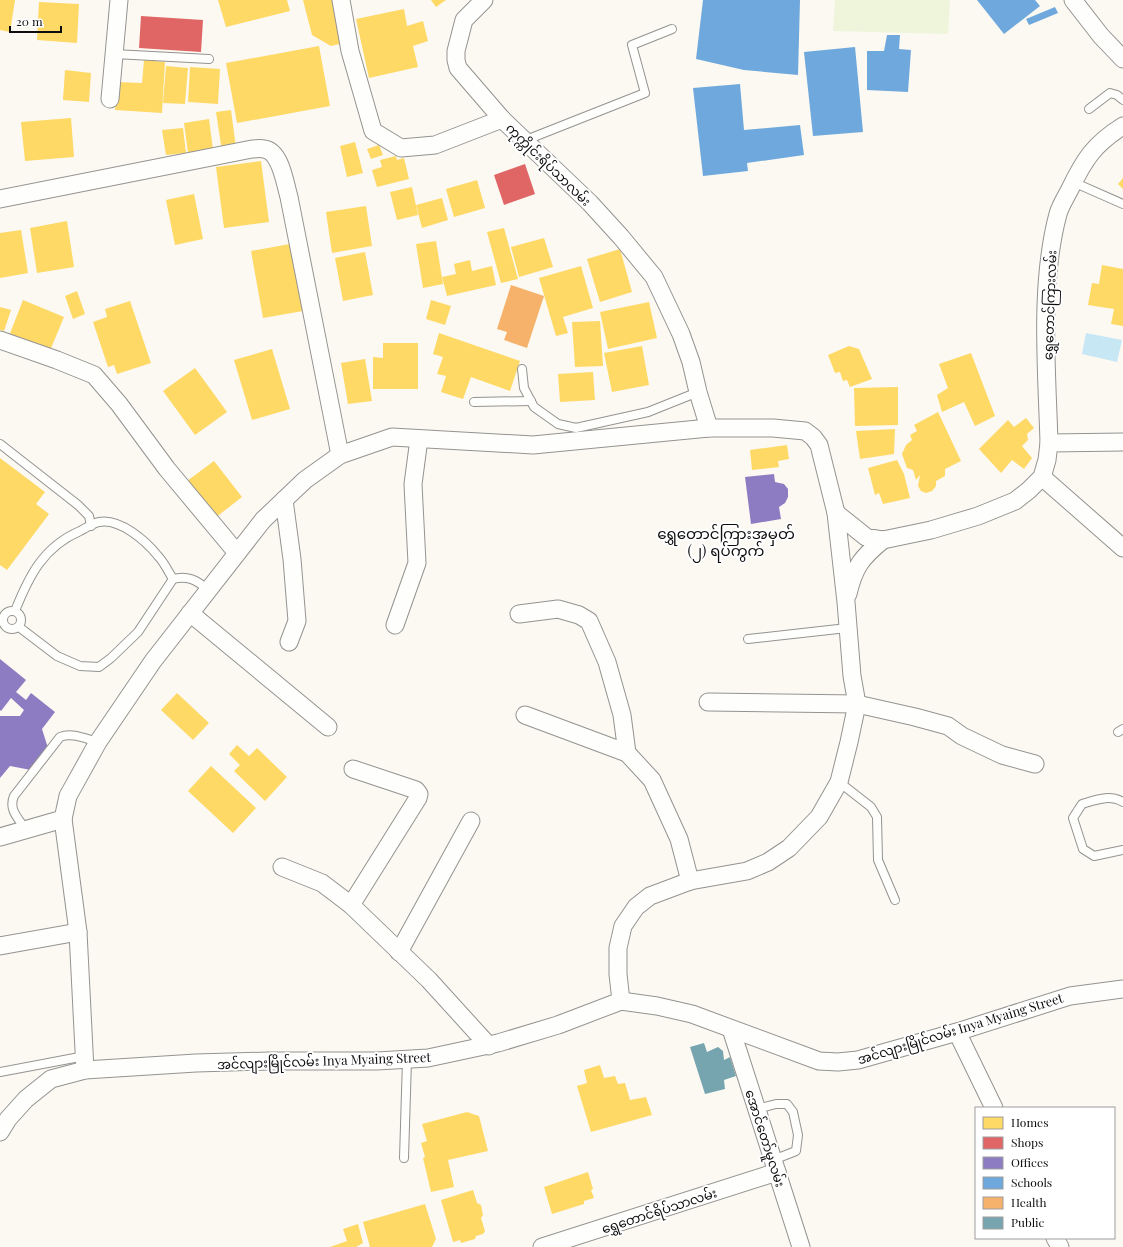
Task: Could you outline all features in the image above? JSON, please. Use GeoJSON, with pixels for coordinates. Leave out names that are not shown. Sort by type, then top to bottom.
{"type":"FeatureCollection","features":[{"type":"Feature","properties":{"kind":"street"},"geometry":{"type":"LineString","coordinates":[[110,99],[119,0]]}},
{"type":"Feature","properties":{"kind":"street","name":"ကုက္ကိုင်းရိပ်သာလမ်း"},"geometry":{"type":"LineString","coordinates":[[341,0],[350,51],[373,130],[402,148],[435,145],[502,118],[590,204],[621,237],[654,277],[681,334],[691,362],[709,428]]}},
{"type":"Feature","properties":{"kind":"street"},"geometry":{"type":"LineString","coordinates":[[484,0],[464,20],[456,50],[456,60],[458,68],[502,118]]}},
{"type":"Feature","properties":{"kind":"street"},"geometry":{"type":"LineString","coordinates":[[1074,0],[1101,36],[1123,59]]}},
{"type":"Feature","properties":{"kind":"street","name":"ရွှေတောင်ကြားလမ်း"},"geometry":{"type":"LineString","coordinates":[[1042,477],[1048,460],[1046,333],[1049,255],[1058,212],[1084,162],[1095,147],[1123,126]]}},
{"type":"Feature","properties":{"kind":"street"},"geometry":{"type":"LineString","coordinates":[[0,199],[252,149],[266,148],[272,152],[278,159],[289,197],[340,455]]}},
{"type":"Feature","properties":{"kind":"street"},"geometry":{"type":"LineString","coordinates":[[0,340],[94,375],[119,404],[167,469],[237,553]]}},
{"type":"Feature","properties":{"kind":"street"},"geometry":{"type":"LineString","coordinates":[[85,1063],[78,932],[63,819],[68,796],[98,742],[153,661],[263,520],[305,480],[340,455],[392,437],[533,446],[709,428],[773,428],[805,431],[813,437],[819,445],[836,513],[846,602],[852,676],[857,704],[839,782],[819,817],[789,848],[768,862],[747,871],[690,881],[650,896],[636,907],[623,926],[618,948],[618,968],[622,1001]]}},
{"type":"Feature","properties":{"kind":"street"},"geometry":{"type":"LineString","coordinates":[[395,625],[418,563],[413,484],[419,439]]}},
{"type":"Feature","properties":{"kind":"street"},"geometry":{"type":"LineString","coordinates":[[1048,443],[1123,442]]}},
{"type":"Feature","properties":{"kind":"street"},"geometry":{"type":"LineString","coordinates":[[836,513],[866,536],[883,540],[932,530],[978,516],[1014,501],[1029,490],[1042,477],[1123,548]]}},
{"type":"Feature","properties":{"kind":"street"},"geometry":{"type":"LineString","coordinates":[[284,500],[292,559],[297,621],[289,642]]}},
{"type":"Feature","properties":{"kind":"street"},"geometry":{"type":"LineString","coordinates":[[846,602],[852,578],[860,562],[883,540]]}},
{"type":"Feature","properties":{"kind":"street"},"geometry":{"type":"LineString","coordinates":[[520,614],[558,609],[579,615],[589,621],[609,669],[622,715],[627,753]]}},
{"type":"Feature","properties":{"kind":"street"},"geometry":{"type":"LineString","coordinates":[[190,613],[328,727]]}},
{"type":"Feature","properties":{"kind":"street"},"geometry":{"type":"LineString","coordinates":[[708,702],[857,704],[948,726],[962,736],[1002,756],[1036,764]]}},
{"type":"Feature","properties":{"kind":"street"},"geometry":{"type":"LineString","coordinates":[[525,715],[627,753],[652,780],[679,840],[690,881]]}},
{"type":"Feature","properties":{"kind":"street"},"geometry":{"type":"LineString","coordinates":[[351,904],[418,798],[419,794],[416,790],[352,769]]}},
{"type":"Feature","properties":{"kind":"street"},"geometry":{"type":"LineString","coordinates":[[0,837],[63,819]]}},
{"type":"Feature","properties":{"kind":"street"},"geometry":{"type":"LineString","coordinates":[[399,952],[471,821]]}},
{"type":"Feature","properties":{"kind":"street"},"geometry":{"type":"LineString","coordinates":[[282,867],[322,883],[351,904],[429,980],[489,1046]]}},
{"type":"Feature","properties":{"kind":"street"},"geometry":{"type":"LineString","coordinates":[[0,946],[78,932]]}},
{"type":"Feature","properties":{"kind":"street","name":"အင်လျားမြိုင်လမ်း Inya Myaing Street"},"geometry":{"type":"LineString","coordinates":[[0,1132],[8,1119],[26,1099],[51,1079],[85,1063],[196,1063],[269,1061],[334,1062],[428,1058],[489,1046],[558,1025],[622,1001],[657,1006],[692,1014],[819,1061],[838,1062],[858,1060],[957,1032],[1070,996],[1123,989]]}},
{"type":"Feature","properties":{"kind":"street","name":"အောင်တော်မူလမ်း"},"geometry":{"type":"LineString","coordinates":[[731,1029],[801,1247]]}},
{"type":"Feature","properties":{"kind":"street"},"geometry":{"type":"LineString","coordinates":[[957,1032],[994,1107]]}},
{"type":"Feature","properties":{"kind":"street","name":"ရွှေတောင်ရိပ်သာလမ်း"},"geometry":{"type":"LineString","coordinates":[[542,1247],[775,1166]]}},
{"type":"Feature","properties":{"kind":"lane"},"geometry":{"type":"LineString","coordinates":[[526,140],[645,93],[632,45],[672,29]]}},
{"type":"Feature","properties":{"kind":"lane"},"geometry":{"type":"LineString","coordinates":[[114,54],[209,59]]}},
{"type":"Feature","properties":{"kind":"lane"},"geometry":{"type":"LineString","coordinates":[[1088,109],[1110,93],[1117,95],[1123,100]]}},
{"type":"Feature","properties":{"kind":"lane"},"geometry":{"type":"LineString","coordinates":[[1074,182],[1123,204]]}},
{"type":"Feature","properties":{"kind":"lane"},"geometry":{"type":"LineString","coordinates":[[522,369],[524,388],[534,407],[558,424],[576,428],[648,412],[698,392]]}},
{"type":"Feature","properties":{"kind":"lane"},"geometry":{"type":"LineString","coordinates":[[474,402],[531,401]]}},
{"type":"Feature","properties":{"kind":"lane"},"geometry":{"type":"LineString","coordinates":[[0,444],[78,505],[89,516],[91,526]]}},
{"type":"Feature","properties":{"kind":"lane"},"geometry":{"type":"LineString","coordinates":[[15,611],[24,588],[37,564],[55,545],[67,536],[100,522],[114,523],[128,529],[159,556],[173,579]]}},
{"type":"Feature","properties":{"kind":"lane"},"geometry":{"type":"LineString","coordinates":[[19,627],[57,656],[80,666],[99,667],[111,658],[138,632],[173,579],[191,577],[208,590]]}},
{"type":"Feature","properties":{"kind":"lane"},"geometry":{"type":"LineString","coordinates":[[10,611],[15,611],[22,618],[22,623],[15,630],[10,630],[3,623],[2,617],[10,611]]}},
{"type":"Feature","properties":{"kind":"lane"},"geometry":{"type":"LineString","coordinates":[[748,639],[847,628]]}},
{"type":"Feature","properties":{"kind":"lane"},"geometry":{"type":"LineString","coordinates":[[26,830],[12,808],[11,802],[14,796],[60,737],[64,735],[73,735],[98,742]]}},
{"type":"Feature","properties":{"kind":"lane"},"geometry":{"type":"LineString","coordinates":[[839,782],[871,807],[876,817],[878,860],[895,900]]}},
{"type":"Feature","properties":{"kind":"lane"},"geometry":{"type":"LineString","coordinates":[[1123,802],[1116,798],[1100,798],[1082,804],[1073,818],[1083,849],[1094,856],[1123,850]]}},
{"type":"Feature","properties":{"kind":"lane"},"geometry":{"type":"LineString","coordinates":[[404,1158],[407,1060]]}},
{"type":"Feature","properties":{"kind":"lane"},"geometry":{"type":"LineString","coordinates":[[0,1072],[85,1063]]}},
{"type":"Feature","properties":{"kind":"lane"},"geometry":{"type":"LineString","coordinates":[[757,1109],[776,1104],[788,1104],[793,1112],[798,1136],[796,1151],[775,1166]]}},
{"type":"Feature","properties":{"kind":"green space"},"geometry":{"type":"Polygon","coordinates":[[[835,0],[950,0],[948,34],[833,31],[835,0]]]}},
{"type":"Feature","properties":{"kind":"water"},"geometry":{"type":"Polygon","coordinates":[[[1086,333],[1122,340],[1117,362],[1082,354],[1086,333]]]}},
{"type":"Feature","properties":{"kind":"building: Homes"},"geometry":{"type":"Polygon","coordinates":[[[0,0],[15,0],[10,32],[0,30],[0,0]]]}},
{"type":"Feature","properties":{"kind":"building: Homes"},"geometry":{"type":"Polygon","coordinates":[[[218,0],[287,0],[290,11],[226,27],[218,0]]]}},
{"type":"Feature","properties":{"kind":"building: Homes"},"geometry":{"type":"Polygon","coordinates":[[[303,0],[337,0],[348,42],[331,46],[312,35],[303,0]]]}},
{"type":"Feature","properties":{"kind":"building: Homes"},"geometry":{"type":"Polygon","coordinates":[[[431,0],[446,0],[436,7],[431,0]]]}},
{"type":"Feature","properties":{"kind":"building: Homes"},"geometry":{"type":"Polygon","coordinates":[[[39,2],[79,4],[77,43],[37,40],[39,2]]]}},
{"type":"Feature","properties":{"kind":"building: Homes"},"geometry":{"type":"Polygon","coordinates":[[[404,9],[407,26],[423,21],[428,41],[413,46],[418,67],[369,78],[356,19],[404,9]]]}},
{"type":"Feature","properties":{"kind":"building: Homes"},"geometry":{"type":"Polygon","coordinates":[[[319,46],[330,106],[237,123],[226,63],[319,46]]]}},
{"type":"Feature","properties":{"kind":"building: Homes"},"geometry":{"type":"Polygon","coordinates":[[[144,60],[165,62],[162,113],[115,110],[117,82],[142,83],[144,60]]]}},
{"type":"Feature","properties":{"kind":"building: Homes"},"geometry":{"type":"Polygon","coordinates":[[[166,66],[188,68],[185,104],[163,103],[166,66]]]}},
{"type":"Feature","properties":{"kind":"building: Homes"},"geometry":{"type":"Polygon","coordinates":[[[190,67],[220,69],[218,104],[188,102],[190,67]]]}},
{"type":"Feature","properties":{"kind":"building: Homes"},"geometry":{"type":"Polygon","coordinates":[[[65,70],[91,73],[89,102],[63,100],[65,70]]]}},
{"type":"Feature","properties":{"kind":"building: Homes"},"geometry":{"type":"Polygon","coordinates":[[[231,110],[236,148],[222,151],[216,112],[231,110]]]}},
{"type":"Feature","properties":{"kind":"building: Homes"},"geometry":{"type":"Polygon","coordinates":[[[71,118],[74,157],[25,161],[21,122],[71,118]]]}},
{"type":"Feature","properties":{"kind":"building: Homes"},"geometry":{"type":"Polygon","coordinates":[[[209,119],[213,149],[188,153],[184,123],[209,119]]]}},
{"type":"Feature","properties":{"kind":"building: Homes"},"geometry":{"type":"Polygon","coordinates":[[[183,128],[186,153],[166,155],[162,130],[183,128]]]}},
{"type":"Feature","properties":{"kind":"building: Homes"},"geometry":{"type":"Polygon","coordinates":[[[355,142],[363,173],[347,177],[340,146],[355,142]]]}},
{"type":"Feature","properties":{"kind":"building: Homes"},"geometry":{"type":"Polygon","coordinates":[[[379,145],[383,155],[371,159],[367,149],[379,145]]]}},
{"type":"Feature","properties":{"kind":"building: Homes"},"geometry":{"type":"Polygon","coordinates":[[[396,156],[397,160],[404,158],[409,179],[377,187],[372,170],[382,167],[380,160],[396,156]]]}},
{"type":"Feature","properties":{"kind":"building: Homes"},"geometry":{"type":"Polygon","coordinates":[[[261,161],[269,222],[224,228],[216,167],[261,161]]]}},
{"type":"Feature","properties":{"kind":"building: Homes"},"geometry":{"type":"Polygon","coordinates":[[[1123,178],[1123,189],[1118,184],[1123,178]]]}},
{"type":"Feature","properties":{"kind":"building: Homes"},"geometry":{"type":"Polygon","coordinates":[[[477,180],[485,208],[454,217],[446,189],[477,180]]]}},
{"type":"Feature","properties":{"kind":"building: Homes"},"geometry":{"type":"Polygon","coordinates":[[[412,187],[418,215],[397,220],[390,192],[412,187]]]}},
{"type":"Feature","properties":{"kind":"building: Homes"},"geometry":{"type":"Polygon","coordinates":[[[194,194],[203,239],[175,245],[166,200],[194,194]]]}},
{"type":"Feature","properties":{"kind":"building: Homes"},"geometry":{"type":"Polygon","coordinates":[[[442,198],[448,220],[422,228],[416,205],[442,198]]]}},
{"type":"Feature","properties":{"kind":"building: Homes"},"geometry":{"type":"Polygon","coordinates":[[[366,206],[372,246],[332,253],[326,212],[366,206]]]}},
{"type":"Feature","properties":{"kind":"building: Homes"},"geometry":{"type":"Polygon","coordinates":[[[67,221],[74,267],[37,273],[30,228],[67,221]]]}},
{"type":"Feature","properties":{"kind":"building: Homes"},"geometry":{"type":"Polygon","coordinates":[[[504,228],[518,279],[501,283],[487,232],[504,228]]]}},
{"type":"Feature","properties":{"kind":"building: Homes"},"geometry":{"type":"Polygon","coordinates":[[[21,230],[28,273],[0,278],[0,233],[21,230]]]}},
{"type":"Feature","properties":{"kind":"building: Homes"},"geometry":{"type":"Polygon","coordinates":[[[544,238],[553,267],[519,277],[511,247],[544,238]]]}},
{"type":"Feature","properties":{"kind":"building: Homes"},"geometry":{"type":"Polygon","coordinates":[[[436,241],[443,284],[423,288],[416,244],[436,241]]]}},
{"type":"Feature","properties":{"kind":"building: Homes"},"geometry":{"type":"Polygon","coordinates":[[[290,244],[303,311],[263,318],[251,251],[290,244]]]}},
{"type":"Feature","properties":{"kind":"building: Homes"},"geometry":{"type":"Polygon","coordinates":[[[620,249],[632,292],[600,302],[587,259],[620,249]]]}},
{"type":"Feature","properties":{"kind":"building: Homes"},"geometry":{"type":"Polygon","coordinates":[[[365,252],[373,295],[343,301],[335,258],[365,252]]]}},
{"type":"Feature","properties":{"kind":"building: Homes"},"geometry":{"type":"Polygon","coordinates":[[[470,260],[472,271],[492,266],[496,285],[447,296],[442,277],[456,274],[454,264],[470,260]]]}},
{"type":"Feature","properties":{"kind":"building: Homes"},"geometry":{"type":"Polygon","coordinates":[[[1102,265],[1123,269],[1123,326],[1111,324],[1114,309],[1088,305],[1092,283],[1099,284],[1102,265]]]}},
{"type":"Feature","properties":{"kind":"building: Homes"},"geometry":{"type":"Polygon","coordinates":[[[581,266],[593,308],[563,317],[568,333],[556,336],[539,278],[581,266]]]}},
{"type":"Feature","properties":{"kind":"building: Homes"},"geometry":{"type":"Polygon","coordinates":[[[77,291],[85,314],[73,319],[65,296],[77,291]]]}},
{"type":"Feature","properties":{"kind":"building: Homes"},"geometry":{"type":"Polygon","coordinates":[[[23,300],[64,317],[49,353],[9,336],[23,300]]]}},
{"type":"Feature","properties":{"kind":"building: Homes"},"geometry":{"type":"Polygon","coordinates":[[[431,300],[451,306],[445,325],[426,319],[431,300]]]}},
{"type":"Feature","properties":{"kind":"building: Homes"},"geometry":{"type":"Polygon","coordinates":[[[130,301],[151,363],[117,374],[114,365],[108,367],[93,322],[107,317],[105,309],[130,301]]]}},
{"type":"Feature","properties":{"kind":"building: Homes"},"geometry":{"type":"Polygon","coordinates":[[[649,302],[657,338],[608,349],[600,312],[649,302]]]}},
{"type":"Feature","properties":{"kind":"building: Homes"},"geometry":{"type":"Polygon","coordinates":[[[0,307],[11,310],[4,331],[0,330],[0,307]]]}},
{"type":"Feature","properties":{"kind":"building: Homes"},"geometry":{"type":"Polygon","coordinates":[[[600,321],[603,366],[575,367],[572,322],[600,321]]]}},
{"type":"Feature","properties":{"kind":"building: Homes"},"geometry":{"type":"Polygon","coordinates":[[[439,333],[520,361],[510,391],[471,377],[463,399],[441,392],[446,376],[437,374],[443,357],[433,354],[439,333]]]}},
{"type":"Feature","properties":{"kind":"building: Homes"},"geometry":{"type":"Polygon","coordinates":[[[383,343],[418,343],[418,389],[373,389],[373,357],[383,358],[383,343]]]}},
{"type":"Feature","properties":{"kind":"building: Homes"},"geometry":{"type":"Polygon","coordinates":[[[642,346],[649,385],[612,392],[604,353],[642,346]]]}},
{"type":"Feature","properties":{"kind":"building: Homes"},"geometry":{"type":"Polygon","coordinates":[[[849,346],[859,349],[872,379],[850,387],[847,380],[843,381],[840,372],[835,373],[828,355],[849,346]]]}},
{"type":"Feature","properties":{"kind":"building: Homes"},"geometry":{"type":"Polygon","coordinates":[[[272,349],[290,409],[252,420],[234,360],[272,349]]]}},
{"type":"Feature","properties":{"kind":"building: Homes"},"geometry":{"type":"Polygon","coordinates":[[[971,353],[995,416],[975,426],[964,402],[942,412],[937,395],[948,388],[939,364],[971,353]]]}},
{"type":"Feature","properties":{"kind":"building: Homes"},"geometry":{"type":"Polygon","coordinates":[[[365,359],[372,401],[348,404],[341,363],[365,359]]]}},
{"type":"Feature","properties":{"kind":"building: Homes"},"geometry":{"type":"Polygon","coordinates":[[[195,368],[227,412],[195,435],[163,391],[195,368]]]}},
{"type":"Feature","properties":{"kind":"building: Homes"},"geometry":{"type":"Polygon","coordinates":[[[593,372],[595,400],[560,402],[558,374],[593,372]]]}},
{"type":"Feature","properties":{"kind":"building: Homes"},"geometry":{"type":"Polygon","coordinates":[[[898,387],[898,425],[855,426],[854,388],[898,387]]]}},
{"type":"Feature","properties":{"kind":"building: Homes"},"geometry":{"type":"Polygon","coordinates":[[[938,412],[961,461],[945,469],[945,476],[936,481],[936,486],[932,491],[926,493],[921,491],[918,486],[920,475],[916,480],[913,470],[907,468],[902,454],[906,445],[912,440],[910,435],[917,431],[914,425],[938,412]]]}},
{"type":"Feature","properties":{"kind":"building: Homes"},"geometry":{"type":"Polygon","coordinates":[[[1026,418],[1034,428],[1027,434],[1028,440],[1022,446],[1032,458],[1024,469],[1012,460],[1001,473],[979,449],[1008,420],[1014,427],[1026,418]]]}},
{"type":"Feature","properties":{"kind":"building: Homes"},"geometry":{"type":"Polygon","coordinates":[[[895,429],[894,454],[860,459],[856,431],[895,429]]]}},
{"type":"Feature","properties":{"kind":"building: Homes"},"geometry":{"type":"Polygon","coordinates":[[[787,445],[789,459],[778,461],[779,467],[752,470],[750,450],[787,445]]]}},
{"type":"Feature","properties":{"kind":"building: Homes"},"geometry":{"type":"Polygon","coordinates":[[[0,458],[45,492],[36,504],[49,514],[7,570],[0,565],[0,458]]]}},
{"type":"Feature","properties":{"kind":"building: Homes"},"geometry":{"type":"Polygon","coordinates":[[[897,460],[904,474],[910,498],[883,504],[879,493],[875,495],[868,468],[897,460]]]}},
{"type":"Feature","properties":{"kind":"building: Homes"},"geometry":{"type":"Polygon","coordinates":[[[214,461],[242,497],[215,518],[187,481],[214,461]]]}},
{"type":"Feature","properties":{"kind":"building: Homes"},"geometry":{"type":"Polygon","coordinates":[[[177,693],[209,723],[193,740],[161,710],[177,693]]]}},
{"type":"Feature","properties":{"kind":"building: Homes"},"geometry":{"type":"Polygon","coordinates":[[[237,745],[249,756],[257,748],[287,777],[265,801],[234,771],[240,765],[229,754],[237,745]]]}},
{"type":"Feature","properties":{"kind":"building: Homes"},"geometry":{"type":"Polygon","coordinates":[[[211,766],[256,808],[233,833],[188,791],[211,766]]]}},
{"type":"Feature","properties":{"kind":"building: Homes"},"geometry":{"type":"Polygon","coordinates":[[[600,1065],[604,1078],[615,1076],[618,1084],[625,1083],[630,1100],[646,1097],[652,1115],[591,1132],[577,1086],[587,1083],[584,1070],[600,1065]]]}},
{"type":"Feature","properties":{"kind":"building: Homes"},"geometry":{"type":"Polygon","coordinates":[[[467,1112],[479,1116],[488,1151],[448,1160],[454,1187],[431,1192],[421,1143],[427,1141],[422,1124],[467,1112]]]}},
{"type":"Feature","properties":{"kind":"building: Homes"},"geometry":{"type":"Polygon","coordinates":[[[588,1172],[594,1198],[584,1201],[584,1204],[552,1214],[544,1187],[588,1172]]]}},
{"type":"Feature","properties":{"kind":"building: Homes"},"geometry":{"type":"Polygon","coordinates":[[[473,1190],[477,1203],[481,1205],[483,1215],[481,1218],[485,1231],[483,1234],[476,1236],[475,1239],[461,1243],[460,1240],[453,1242],[441,1200],[473,1190]]]}},
{"type":"Feature","properties":{"kind":"building: Homes"},"geometry":{"type":"Polygon","coordinates":[[[425,1204],[436,1239],[432,1247],[370,1247],[363,1222],[425,1204]]]}},
{"type":"Feature","properties":{"kind":"building: Homes"},"geometry":{"type":"Polygon","coordinates":[[[358,1224],[363,1243],[356,1247],[330,1247],[347,1241],[343,1229],[358,1224]]]}},
{"type":"Feature","properties":{"kind":"building: Shops"},"geometry":{"type":"Polygon","coordinates":[[[141,16],[203,20],[201,52],[139,48],[141,16]]]}},
{"type":"Feature","properties":{"kind":"building: Shops"},"geometry":{"type":"Polygon","coordinates":[[[525,164],[535,194],[504,205],[494,175],[525,164]]]}},
{"type":"Feature","properties":{"kind":"building: Offices"},"geometry":{"type":"Polygon","coordinates":[[[774,474],[775,482],[784,484],[788,489],[788,497],[785,503],[779,507],[781,519],[751,524],[745,477],[774,474]]]}},
{"type":"Feature","properties":{"kind":"building: Offices"},"geometry":{"type":"Polygon","coordinates":[[[0,659],[26,680],[16,692],[26,700],[31,693],[55,712],[42,729],[48,748],[31,770],[10,766],[0,778],[0,716],[20,716],[24,710],[11,698],[1,711],[0,710],[0,659]]]}},
{"type":"Feature","properties":{"kind":"building: Schools"},"geometry":{"type":"Polygon","coordinates":[[[703,0],[800,0],[798,75],[744,70],[696,59],[703,0]]]}},
{"type":"Feature","properties":{"kind":"building: Schools"},"geometry":{"type":"Polygon","coordinates":[[[977,0],[1035,0],[1040,6],[1004,34],[977,0]]]}},
{"type":"Feature","properties":{"kind":"building: Schools"},"geometry":{"type":"Polygon","coordinates":[[[1055,7],[1058,13],[1029,25],[1026,19],[1055,7]]]}},
{"type":"Feature","properties":{"kind":"building: Schools"},"geometry":{"type":"Polygon","coordinates":[[[887,35],[900,35],[899,49],[911,50],[908,92],[867,90],[867,51],[884,51],[887,35]]]}},
{"type":"Feature","properties":{"kind":"building: Schools"},"geometry":{"type":"Polygon","coordinates":[[[855,47],[863,132],[813,136],[804,52],[855,47]]]}},
{"type":"Feature","properties":{"kind":"building: Schools"},"geometry":{"type":"Polygon","coordinates":[[[740,84],[744,130],[800,125],[804,155],[747,163],[748,171],[703,176],[693,88],[740,84]]]}},
{"type":"Feature","properties":{"kind":"building: Health"},"geometry":{"type":"Polygon","coordinates":[[[511,285],[544,296],[527,348],[504,340],[507,332],[497,329],[511,285]]]}},
{"type":"Feature","properties":{"kind":"building: Public"},"geometry":{"type":"Polygon","coordinates":[[[704,1043],[707,1052],[718,1047],[723,1051],[724,1060],[730,1057],[736,1076],[724,1080],[725,1089],[705,1094],[690,1047],[704,1043]]]}},
{"type":"Feature","properties":{"kind":"district","name":"ရွှေတောင်ကြားအမှတ် (၂) ရပ်ကွက်"},"geometry":{"type":"Point","coordinates":[726,542]}}]}
